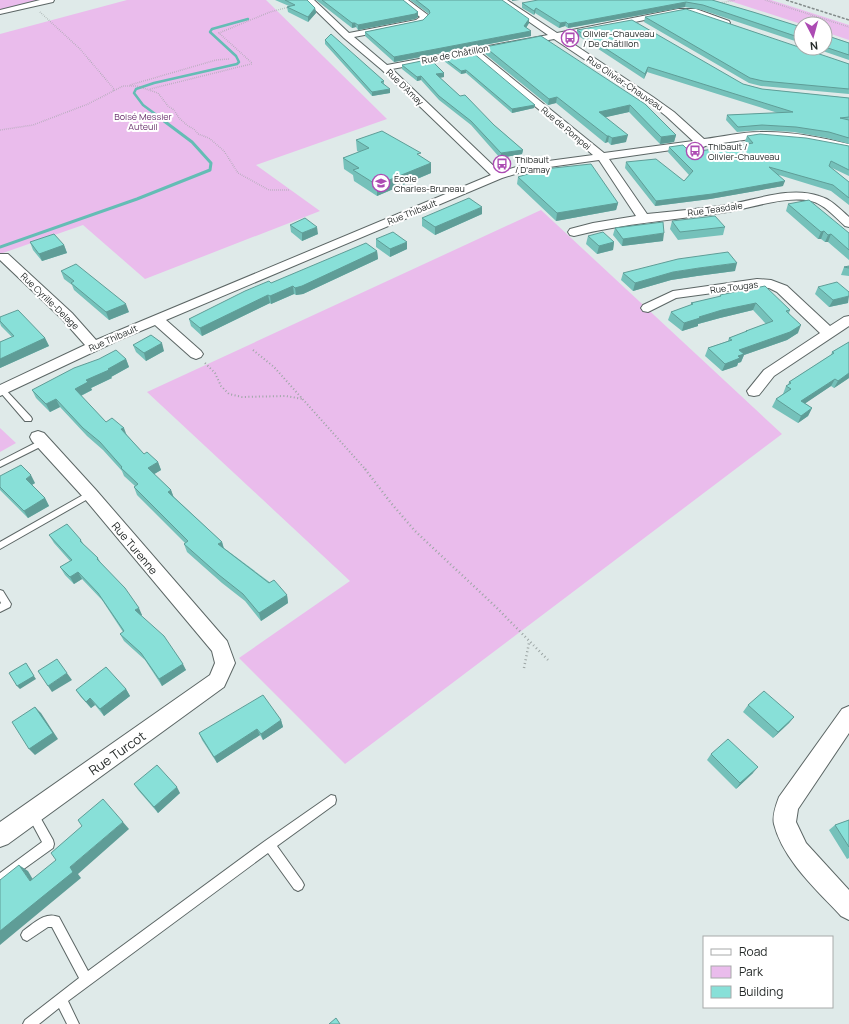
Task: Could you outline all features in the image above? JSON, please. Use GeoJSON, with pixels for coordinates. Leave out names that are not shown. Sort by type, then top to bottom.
{"type":"FeatureCollection","features":[{"type":"Feature","properties":{"kind":"street"},"geometry":{"type":"LineString","coordinates":[[0,12],[50,0]]}},
{"type":"Feature","properties":{"kind":"street"},"geometry":{"type":"LineString","coordinates":[[347,36],[419,22],[425,17],[403,0]]}},
{"type":"Feature","properties":{"kind":"street","name":"Rue Olivier-Chauveau"},"geometry":{"type":"LineString","coordinates":[[502,0],[650,99],[670,114],[704,144]]}},
{"type":"Feature","properties":{"kind":"street","name":"Rue D'Amay"},"geometry":{"type":"LineString","coordinates":[[309,1],[385,68],[498,176]]}},
{"type":"Feature","properties":{"kind":"street"},"geometry":{"type":"LineString","coordinates":[[510,6],[525,3]]}},
{"type":"Feature","properties":{"kind":"street","name":"Rue de Châtillon"},"geometry":{"type":"LineString","coordinates":[[385,68],[556,36],[674,11],[688,10],[736,26]]}},
{"type":"Feature","properties":{"kind":"street"},"geometry":{"type":"LineString","coordinates":[[632,20],[645,28]]}},
{"type":"Feature","properties":{"kind":"street","name":"Rue de Pompei"},"geometry":{"type":"LineString","coordinates":[[474,51],[602,157],[644,218]]}},
{"type":"Feature","properties":{"kind":"street","name":"Rue Thibault"},"geometry":{"type":"LineString","coordinates":[[1,390],[94,346],[157,319],[498,176],[526,167],[704,144],[758,135],[783,135],[812,138],[849,147]]}},
{"type":"Feature","properties":{"kind":"street","name":"Rue Teasdale"},"geometry":{"type":"LineString","coordinates":[[574,232],[600,224],[726,208],[801,196],[816,198],[826,204],[849,223]]}},
{"type":"Feature","properties":{"kind":"street","name":"Rue Cyrille-Delage"},"geometry":{"type":"LineString","coordinates":[[4,258],[68,316],[94,346]]}},
{"type":"Feature","properties":{"kind":"street","name":"Rue Tougas"},"geometry":{"type":"LineString","coordinates":[[648,308],[673,295],[757,283],[771,284],[782,288],[829,333]]}},
{"type":"Feature","properties":{"kind":"street"},"geometry":{"type":"LineString","coordinates":[[157,319],[196,354]]}},
{"type":"Feature","properties":{"kind":"street"},"geometry":{"type":"LineString","coordinates":[[754,391],[769,373],[849,320]]}},
{"type":"Feature","properties":{"kind":"street","name":"Rue Turenne"},"geometry":{"type":"LineString","coordinates":[[41,439],[90,494],[220,647],[225,663]]}},
{"type":"Feature","properties":{"kind":"street","name":"Rue Turcot"},"geometry":{"type":"LineString","coordinates":[[0,836],[217,681],[225,663]]}},
{"type":"Feature","properties":{"kind":"street"},"geometry":{"type":"LineString","coordinates":[[849,716],[786,805],[785,823],[798,851],[849,908]]}},
{"type":"Feature","properties":{"kind":"lane"},"geometry":{"type":"LineString","coordinates":[[1,390],[28,419]]}},
{"type":"Feature","properties":{"kind":"lane"},"geometry":{"type":"LineString","coordinates":[[0,464],[41,439]]}},
{"type":"Feature","properties":{"kind":"lane"},"geometry":{"type":"LineString","coordinates":[[0,546],[90,494]]}},
{"type":"Feature","properties":{"kind":"lane"},"geometry":{"type":"LineString","coordinates":[[0,594],[7,604],[0,608]]}},
{"type":"Feature","properties":{"kind":"lane"},"geometry":{"type":"LineString","coordinates":[[29,1024],[86,980],[331,800]]}},
{"type":"Feature","properties":{"kind":"lane"},"geometry":{"type":"LineString","coordinates":[[0,880],[49,844],[32,813]]}},
{"type":"Feature","properties":{"kind":"lane"},"geometry":{"type":"LineString","coordinates":[[270,845],[298,885]]}},
{"type":"Feature","properties":{"kind":"lane"},"geometry":{"type":"LineString","coordinates":[[27,935],[46,921],[55,921],[86,980]]}},
{"type":"Feature","properties":{"kind":"lane"},"geometry":{"type":"LineString","coordinates":[[61,1000],[73,1024]]}},
{"type":"Feature","properties":{"kind":"path"},"geometry":{"type":"LineString","coordinates":[[720,3],[735,0]]}},
{"type":"Feature","properties":{"kind":"path"},"geometry":{"type":"LineString","coordinates":[[765,0],[849,27]]}},
{"type":"Feature","properties":{"kind":"path"},"geometry":{"type":"LineString","coordinates":[[150,90],[187,79],[251,64],[252,63],[219,33],[270,12],[309,1]]}},
{"type":"Feature","properties":{"kind":"path"},"geometry":{"type":"LineString","coordinates":[[31,5],[45,15],[51,24],[65,34],[80,49],[114,89],[112,91]]}},
{"type":"Feature","properties":{"kind":"path"},"geometry":{"type":"LineString","coordinates":[[0,130],[33,124],[64,114],[123,86],[216,60],[229,59]]}},
{"type":"Feature","properties":{"kind":"path"},"geometry":{"type":"LineString","coordinates":[[129,85],[158,93],[168,106],[174,110],[179,118],[188,126],[194,129],[198,134],[209,138],[224,151],[238,173],[269,190],[280,192],[290,190]]}},
{"type":"Feature","properties":{"kind":"path"},"geometry":{"type":"LineString","coordinates":[[253,350],[274,367],[360,462],[391,503],[415,530],[496,607],[549,661]]}},
{"type":"Feature","properties":{"kind":"path"},"geometry":{"type":"LineString","coordinates":[[196,354],[215,373],[221,386],[229,394],[242,397],[286,396],[303,399]]}},
{"type":"Feature","properties":{"kind":"path"},"geometry":{"type":"LineString","coordinates":[[524,668],[530,642]]}},
{"type":"Feature","properties":{"kind":"green space"},"geometry":{"type":"Polygon","coordinates":[[[0,0],[50,0],[0,12],[0,0]]]}},
{"type":"Feature","properties":{"kind":"green space","name":"Boisé Messier Auteuil"},"geometry":{"type":"Polygon","coordinates":[[[127,0],[266,0],[387,119],[256,165],[320,211],[145,279],[83,225],[0,254],[0,34],[127,0]]]}},
{"type":"Feature","properties":{"kind":"green space"},"geometry":{"type":"Polygon","coordinates":[[[727,0],[771,0],[821,16],[793,16],[793,21],[727,0]]]}},
{"type":"Feature","properties":{"kind":"green space"},"geometry":{"type":"Polygon","coordinates":[[[833,20],[849,25],[849,40],[833,35],[833,20]]]}},
{"type":"Feature","properties":{"kind":"green space"},"geometry":{"type":"Polygon","coordinates":[[[541,210],[782,434],[345,764],[239,658],[350,581],[147,392],[541,210]]]}},
{"type":"Feature","properties":{"kind":"green space"},"geometry":{"type":"Polygon","coordinates":[[[0,428],[16,443],[0,452],[0,428]]]}},
{"type":"Feature","properties":{"kind":"building"},"geometry":{"type":"Polygon","coordinates":[[[285,0],[307,0],[315,8],[308,17],[287,7],[295,5],[285,0]]]}},
{"type":"Feature","properties":{"kind":"building"},"geometry":{"type":"Polygon","coordinates":[[[322,0],[403,0],[418,12],[415,14],[358,25],[352,23],[322,0]]]}},
{"type":"Feature","properties":{"kind":"building"},"geometry":{"type":"Polygon","coordinates":[[[416,0],[502,0],[529,19],[524,26],[531,31],[394,57],[365,32],[423,20],[430,13],[429,10],[416,0]]]}},
{"type":"Feature","properties":{"kind":"building"},"geometry":{"type":"Polygon","coordinates":[[[538,0],[712,0],[793,24],[793,35],[703,5],[686,2],[568,24],[566,22],[560,23],[536,8],[534,11],[522,3],[538,0]]]}},
{"type":"Feature","properties":{"kind":"building"},"geometry":{"type":"Polygon","coordinates":[[[686,9],[793,45],[793,56],[825,56],[849,64],[849,89],[763,81],[750,78],[645,17],[686,9]]]}},
{"type":"Feature","properties":{"kind":"building"},"geometry":{"type":"Polygon","coordinates":[[[632,20],[743,84],[762,89],[849,98],[849,117],[840,118],[849,120],[849,138],[829,132],[796,127],[762,125],[738,127],[727,115],[793,112],[648,67],[645,74],[577,30],[632,20]]]}},
{"type":"Feature","properties":{"kind":"building"},"geometry":{"type":"Polygon","coordinates":[[[331,34],[384,81],[381,82],[390,89],[372,92],[325,40],[331,34]]]}},
{"type":"Feature","properties":{"kind":"building"},"geometry":{"type":"Polygon","coordinates":[[[541,36],[645,104],[676,135],[661,137],[630,105],[599,112],[628,135],[612,138],[607,136],[557,97],[549,99],[485,47],[541,36]]]}},
{"type":"Feature","properties":{"kind":"building"},"geometry":{"type":"Polygon","coordinates":[[[833,38],[849,43],[849,55],[833,50],[833,38]]]}},
{"type":"Feature","properties":{"kind":"building"},"geometry":{"type":"Polygon","coordinates":[[[472,52],[535,105],[512,109],[466,70],[461,71],[444,58],[472,52]]]}},
{"type":"Feature","properties":{"kind":"building"},"geometry":{"type":"Polygon","coordinates":[[[436,58],[433,62],[444,73],[436,74],[460,96],[465,95],[494,125],[523,150],[501,153],[471,121],[439,96],[421,76],[417,77],[402,65],[436,58]]]}},
{"type":"Feature","properties":{"kind":"building"},"geometry":{"type":"Polygon","coordinates":[[[382,131],[421,153],[417,154],[431,163],[377,185],[353,170],[359,168],[343,158],[369,148],[356,140],[382,131]]]}},
{"type":"Feature","properties":{"kind":"building"},"geometry":{"type":"Polygon","coordinates":[[[760,134],[806,138],[849,146],[849,170],[831,161],[829,166],[849,182],[849,198],[833,185],[769,167],[785,181],[712,194],[656,201],[626,162],[656,159],[684,181],[693,171],[669,147],[683,145],[690,152],[723,148],[753,143],[747,136],[760,134]]]}},
{"type":"Feature","properties":{"kind":"building"},"geometry":{"type":"Polygon","coordinates":[[[591,164],[618,203],[557,213],[518,177],[544,169],[591,164]]]}},
{"type":"Feature","properties":{"kind":"building"},"geometry":{"type":"Polygon","coordinates":[[[469,198],[482,207],[435,227],[422,218],[469,198]]]}},
{"type":"Feature","properties":{"kind":"building"},"geometry":{"type":"Polygon","coordinates":[[[809,200],[849,233],[849,250],[831,234],[828,235],[824,231],[821,232],[788,204],[809,200]]]}},
{"type":"Feature","properties":{"kind":"building"},"geometry":{"type":"Polygon","coordinates":[[[715,216],[725,227],[680,232],[672,221],[715,216]]]}},
{"type":"Feature","properties":{"kind":"building"},"geometry":{"type":"Polygon","coordinates":[[[305,218],[317,227],[302,233],[290,225],[305,218]]]}},
{"type":"Feature","properties":{"kind":"building"},"geometry":{"type":"Polygon","coordinates":[[[663,222],[664,233],[623,239],[615,228],[663,222]]]}},
{"type":"Feature","properties":{"kind":"building"},"geometry":{"type":"Polygon","coordinates":[[[393,232],[407,242],[390,249],[376,239],[393,232]]]}},
{"type":"Feature","properties":{"kind":"building"},"geometry":{"type":"Polygon","coordinates":[[[603,232],[614,242],[599,246],[588,236],[603,232]]]}},
{"type":"Feature","properties":{"kind":"building"},"geometry":{"type":"Polygon","coordinates":[[[54,234],[64,245],[39,254],[30,242],[54,234]]]}},
{"type":"Feature","properties":{"kind":"building"},"geometry":{"type":"Polygon","coordinates":[[[366,243],[377,251],[302,286],[295,288],[293,286],[270,296],[268,295],[200,328],[189,319],[245,291],[269,281],[271,283],[366,243]]]}},
{"type":"Feature","properties":{"kind":"building"},"geometry":{"type":"Polygon","coordinates":[[[728,252],[737,263],[673,272],[635,283],[623,273],[678,259],[728,252]]]}},
{"type":"Feature","properties":{"kind":"building"},"geometry":{"type":"Polygon","coordinates":[[[76,264],[126,304],[106,312],[71,283],[74,281],[61,271],[76,264]]]}},
{"type":"Feature","properties":{"kind":"building"},"geometry":{"type":"Polygon","coordinates":[[[837,282],[849,292],[849,296],[833,300],[818,287],[837,282]]]}},
{"type":"Feature","properties":{"kind":"building"},"geometry":{"type":"Polygon","coordinates":[[[765,286],[790,310],[786,311],[801,325],[790,332],[739,350],[744,354],[738,356],[740,358],[725,364],[708,348],[732,340],[729,338],[773,321],[756,303],[722,310],[684,323],[671,312],[693,304],[691,303],[721,296],[720,295],[765,286]]]}},
{"type":"Feature","properties":{"kind":"building"},"geometry":{"type":"Polygon","coordinates":[[[18,310],[45,338],[0,359],[0,342],[14,336],[0,321],[0,317],[18,310]]]}},
{"type":"Feature","properties":{"kind":"building"},"geometry":{"type":"Polygon","coordinates":[[[151,335],[162,343],[144,353],[133,345],[151,335]]]}},
{"type":"Feature","properties":{"kind":"building"},"geometry":{"type":"Polygon","coordinates":[[[849,342],[849,373],[838,381],[835,379],[801,401],[812,408],[801,416],[776,399],[791,389],[786,386],[791,383],[789,382],[849,342]]]}},
{"type":"Feature","properties":{"kind":"building"},"geometry":{"type":"Polygon","coordinates":[[[116,350],[126,359],[108,369],[109,370],[86,380],[88,382],[75,389],[106,422],[112,418],[124,428],[121,429],[144,454],[147,452],[158,462],[148,468],[171,490],[168,492],[222,542],[218,544],[269,583],[274,580],[287,595],[259,613],[243,594],[184,544],[188,541],[134,487],[138,484],[121,468],[122,467],[100,442],[83,428],[56,399],[46,404],[32,390],[74,368],[99,359],[116,350]]]}},
{"type":"Feature","properties":{"kind":"building"},"geometry":{"type":"Polygon","coordinates":[[[21,465],[31,475],[26,479],[45,498],[24,511],[0,487],[0,476],[21,465]]]}},
{"type":"Feature","properties":{"kind":"building"},"geometry":{"type":"Polygon","coordinates":[[[67,524],[81,540],[80,541],[98,558],[97,559],[125,588],[139,608],[135,610],[164,636],[183,664],[159,679],[141,653],[120,634],[124,631],[98,593],[78,572],[70,577],[60,567],[72,560],[49,535],[67,524]]]}},
{"type":"Feature","properties":{"kind":"building"},"geometry":{"type":"Polygon","coordinates":[[[57,659],[67,673],[48,686],[38,671],[57,659]]]}},
{"type":"Feature","properties":{"kind":"building"},"geometry":{"type":"Polygon","coordinates":[[[26,663],[34,676],[17,686],[9,673],[26,663]]]}},
{"type":"Feature","properties":{"kind":"building"},"geometry":{"type":"Polygon","coordinates":[[[106,667],[126,689],[100,709],[90,698],[86,702],[76,690],[106,667]]]}},
{"type":"Feature","properties":{"kind":"building"},"geometry":{"type":"Polygon","coordinates":[[[764,691],[794,717],[778,732],[748,705],[764,691]]]}},
{"type":"Feature","properties":{"kind":"building"},"geometry":{"type":"Polygon","coordinates":[[[263,695],[281,720],[261,734],[257,729],[214,757],[199,733],[263,695]]]}},
{"type":"Feature","properties":{"kind":"building"},"geometry":{"type":"Polygon","coordinates":[[[35,707],[53,733],[29,749],[12,722],[35,707]]]}},
{"type":"Feature","properties":{"kind":"building"},"geometry":{"type":"Polygon","coordinates":[[[728,739],[758,767],[740,783],[711,754],[728,739]]]}},
{"type":"Feature","properties":{"kind":"building"},"geometry":{"type":"Polygon","coordinates":[[[157,765],[177,787],[154,807],[134,784],[157,765]]]}},
{"type":"Feature","properties":{"kind":"building"},"geometry":{"type":"Polygon","coordinates":[[[103,799],[123,822],[70,867],[73,872],[0,931],[0,880],[19,865],[30,881],[56,860],[51,853],[82,826],[78,820],[103,799]]]}},
{"type":"Feature","properties":{"kind":"building"},"geometry":{"type":"Polygon","coordinates":[[[849,820],[849,847],[835,825],[849,820]]]}},
{"type":"Feature","properties":{"kind":"building"},"geometry":{"type":"Polygon","coordinates":[[[336,1018],[340,1024],[329,1024],[336,1018]]]}},
{"type":"Feature","properties":{"kind":"waterway"},"geometry":{"type":"LineString","coordinates":[[166,122],[143,105],[134,93],[136,89],[154,83],[237,64],[239,62],[236,56],[210,32],[212,29],[248,19]]}},
{"type":"Feature","properties":{"kind":"waterway"},"geometry":{"type":"LineString","coordinates":[[0,247],[137,199],[210,170],[211,163],[192,142],[164,121]]}},
{"type":"Feature","properties":{"kind":"railway"},"geometry":{"type":"LineString","coordinates":[[786,0],[849,20]]}},
{"type":"Feature","properties":{"kind":"place","name":"Olivier-Chauveau / De Châtillon"},"geometry":{"type":"Point","coordinates":[570,38]}},
{"type":"Feature","properties":{"kind":"place","name":"Thibault / Olivier-Chauveau"},"geometry":{"type":"Point","coordinates":[695,151]}},
{"type":"Feature","properties":{"kind":"place","name":"Thibault / D'amay"},"geometry":{"type":"Point","coordinates":[502,164]}},
{"type":"Feature","properties":{"kind":"place","name":"École Charles-Bruneau"},"geometry":{"type":"Point","coordinates":[381,183]}}]}
